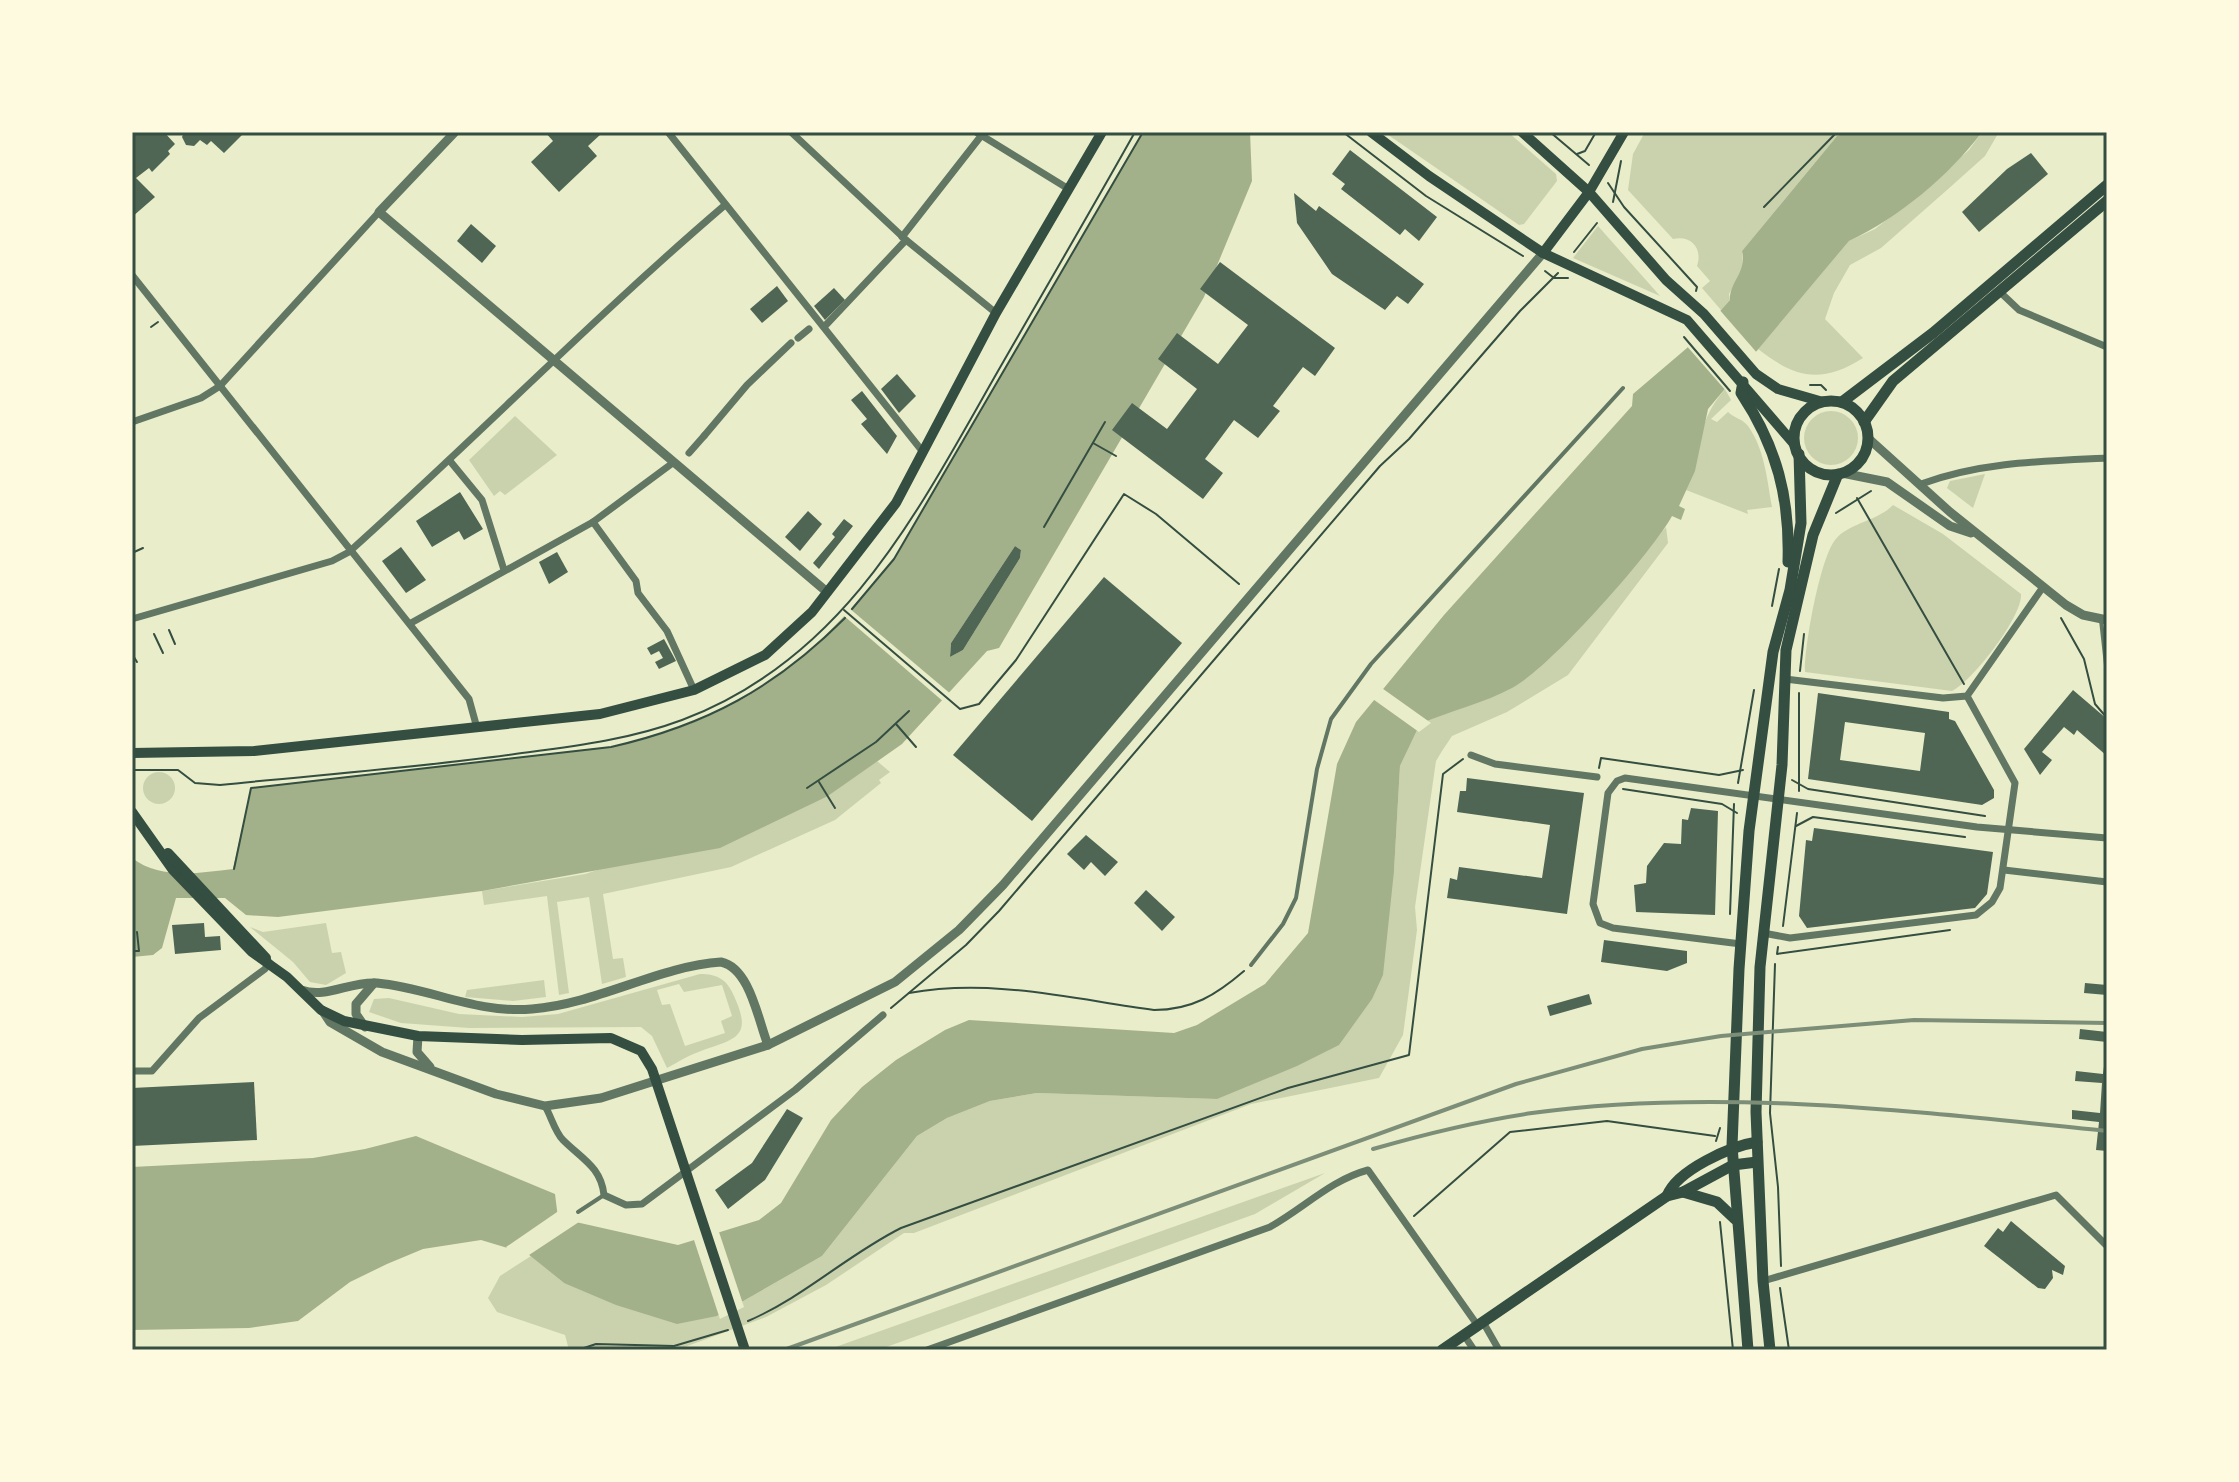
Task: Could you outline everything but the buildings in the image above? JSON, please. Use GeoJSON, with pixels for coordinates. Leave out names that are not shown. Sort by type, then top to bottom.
{"type":"FeatureCollection","features":[{"type":"Feature","properties":{"kind":"main road"},"geometry":{"type":"LineString","coordinates":[[132,753],[254,751],[600,714],[694,690],[765,655],[790,635],[896,503],[996,313],[1102,132]]}},
{"type":"Feature","properties":{"kind":"main road"},"geometry":{"type":"LineString","coordinates":[[1371,132],[1429,176],[1543,253],[1694,325],[1815,470],[1840,474]]}},
{"type":"Feature","properties":{"kind":"main road"},"geometry":{"type":"LineString","coordinates":[[1522,132],[1589,192],[1666,280],[1704,314],[1752,371],[1778,389],[1823,402],[1842,402],[1855,410],[1864,422],[1868,438],[1862,458],[1840,474],[1822,510],[1804,569],[1786,650],[1778,799],[1762,933],[1756,1112],[1763,1281],[1770,1350]]}},
{"type":"Feature","properties":{"kind":"main road"},"geometry":{"type":"LineString","coordinates":[[1543,253],[1589,192],[1624,132]]}},
{"type":"Feature","properties":{"kind":"main road"},"geometry":{"type":"LineString","coordinates":[[1864,422],[1893,381],[2090,207],[2107,185]]}},
{"type":"Feature","properties":{"kind":"main road"},"geometry":{"type":"LineString","coordinates":[[2090,207],[2107,201]]}},
{"type":"Feature","properties":{"kind":"main road"},"geometry":{"type":"LineString","coordinates":[[1842,402],[1869,385],[1996,287]]}},
{"type":"Feature","properties":{"kind":"main road"},"geometry":{"type":"LineString","coordinates":[[1743,382],[1741,393],[1769,440],[1786,496],[1788,562],[1735,944],[1739,969],[1732,1146],[1748,1350]]}},
{"type":"Feature","properties":{"kind":"main road"},"geometry":{"type":"LineString","coordinates":[[1783,606],[1790,590],[1801,523],[1795,431],[1801,416],[1823,402]]}},
{"type":"Feature","properties":{"kind":"main road"},"geometry":{"type":"LineString","coordinates":[[132,812],[179,870],[231,925],[321,1010],[365,1027],[418,1036],[522,1040],[611,1038],[641,1051],[652,1069],[745,1350]]}},
{"type":"Feature","properties":{"kind":"main road"},"geometry":{"type":"LineString","coordinates":[[1667,1196],[1671,1186],[1732,1146],[1757,1142]]}},
{"type":"Feature","properties":{"kind":"main road"},"geometry":{"type":"LineString","coordinates":[[1442,1350],[1667,1196],[1683,1192],[1733,1165],[1757,1162]]}},
{"type":"Feature","properties":{"kind":"main road"},"geometry":{"type":"LineString","coordinates":[[1683,1192],[1717,1202],[1736,1220]]}},
{"type":"Feature","properties":{"kind":"street"},"geometry":{"type":"LineString","coordinates":[[132,422],[201,398],[220,386],[455,132]]}},
{"type":"Feature","properties":{"kind":"street"},"geometry":{"type":"LineString","coordinates":[[668,132],[923,452]]}},
{"type":"Feature","properties":{"kind":"street"},"geometry":{"type":"LineString","coordinates":[[791,132],[904,239],[996,313]]}},
{"type":"Feature","properties":{"kind":"street"},"geometry":{"type":"LineString","coordinates":[[411,623],[593,522],[689,454],[752,379],[809,328],[821,324],[904,239],[979,134],[1067,188]]}},
{"type":"Feature","properties":{"kind":"street"},"geometry":{"type":"LineString","coordinates":[[132,619],[332,561],[349,552],[450,461],[551,360],[648,270],[725,205]]}},
{"type":"Feature","properties":{"kind":"street"},"geometry":{"type":"LineString","coordinates":[[379,212],[827,592]]}},
{"type":"Feature","properties":{"kind":"street"},"geometry":{"type":"LineString","coordinates":[[321,1010],[330,1022],[382,1052],[496,1094],[545,1106],[601,1098],[768,1045],[895,982],[921,963],[1003,885],[1543,253]]}},
{"type":"Feature","properties":{"kind":"street"},"geometry":{"type":"LineString","coordinates":[[132,275],[349,552],[411,623],[469,699],[477,728]]}},
{"type":"Feature","properties":{"kind":"street"},"geometry":{"type":"LineString","coordinates":[[1996,287],[2019,310],[2107,347]]}},
{"type":"Feature","properties":{"kind":"street"},"geometry":{"type":"LineString","coordinates":[[1868,438],[1978,535],[2043,587],[2077,612],[2105,622]]}},
{"type":"Feature","properties":{"kind":"street"},"geometry":{"type":"LineString","coordinates":[[1921,484],[1958,470],[2025,461],[2107,458]]}},
{"type":"Feature","properties":{"kind":"street"},"geometry":{"type":"LineString","coordinates":[[450,461],[482,500],[504,570]]}},
{"type":"Feature","properties":{"kind":"street"},"geometry":{"type":"LineString","coordinates":[[1840,474],[1887,482],[1950,526],[1978,535]]}},
{"type":"Feature","properties":{"kind":"street"},"geometry":{"type":"LineString","coordinates":[[593,522],[636,581],[638,593],[667,631],[694,690]]}},
{"type":"Feature","properties":{"kind":"street"},"geometry":{"type":"LineString","coordinates":[[1967,696],[2043,587]]}},
{"type":"Feature","properties":{"kind":"street"},"geometry":{"type":"LineString","coordinates":[[1785,679],[1943,698],[1967,696]]}},
{"type":"Feature","properties":{"kind":"street"},"geometry":{"type":"LineString","coordinates":[[1762,933],[1790,938],[1976,915],[1992,902],[2004,870],[2015,783],[1967,696]]}},
{"type":"Feature","properties":{"kind":"street"},"geometry":{"type":"LineString","coordinates":[[1471,755],[1495,764],[1597,777]]}},
{"type":"Feature","properties":{"kind":"street"},"geometry":{"type":"LineString","coordinates":[[1735,944],[1600,923],[1593,904],[1612,785],[1625,778],[2010,831],[2107,838]]}},
{"type":"Feature","properties":{"kind":"street"},"geometry":{"type":"LineString","coordinates":[[2004,870],[2107,882]]}},
{"type":"Feature","properties":{"kind":"street"},"geometry":{"type":"LineString","coordinates":[[132,1071],[152,1071],[199,1018],[265,969],[269,962]]}},
{"type":"Feature","properties":{"kind":"street"},"geometry":{"type":"LineString","coordinates":[[301,990],[322,995],[358,981],[493,1009],[530,1010],[571,1003],[721,962],[732,965],[742,977],[768,1045]]}},
{"type":"Feature","properties":{"kind":"street"},"geometry":{"type":"LineString","coordinates":[[365,1027],[356,1014],[356,1004],[374,983]]}},
{"type":"Feature","properties":{"kind":"street"},"geometry":{"type":"LineString","coordinates":[[545,1106],[561,1138],[591,1163],[602,1179],[604,1195],[626,1205],[642,1204],[795,1090],[883,1015]]}},
{"type":"Feature","properties":{"kind":"street"},"geometry":{"type":"LineString","coordinates":[[418,1036],[417,1052],[436,1071]]}},
{"type":"Feature","properties":{"kind":"street"},"geometry":{"type":"LineString","coordinates":[[927,1350],[1270,1227],[1307,1206],[1342,1177],[1368,1170],[1499,1350]]}},
{"type":"Feature","properties":{"kind":"street"},"geometry":{"type":"LineString","coordinates":[[1763,1281],[2056,1195],[2107,1246]]}},
{"type":"Feature","properties":{"kind":"street"},"geometry":{"type":"LineString","coordinates":[[1464,1335],[1474,1350]]}},
{"type":"Feature","properties":{"kind":"lane"},"geometry":{"type":"LineString","coordinates":[[1251,965],[1283,924],[1296,898],[1317,769],[1336,708],[1381,653],[1623,388]]}},
{"type":"Feature","properties":{"kind":"lane"},"geometry":{"type":"LineString","coordinates":[[2105,622],[2107,674]]}},
{"type":"Feature","properties":{"kind":"lane"},"geometry":{"type":"LineString","coordinates":[[578,1212],[604,1195]]}},
{"type":"Feature","properties":{"kind":"path"},"geometry":{"type":"LineString","coordinates":[[132,770],[178,770],[195,783],[220,785],[384,770],[609,742],[684,719],[777,670],[844,610],[879,568],[916,514],[1135,132]]}},
{"type":"Feature","properties":{"kind":"path"},"geometry":{"type":"LineString","coordinates":[[852,609],[894,559],[1143,132]]}},
{"type":"Feature","properties":{"kind":"path"},"geometry":{"type":"LineString","coordinates":[[1250,618],[1380,466],[1409,439],[1511,321],[1554,278],[1426,196],[1343,132]]}},
{"type":"Feature","properties":{"kind":"path"},"geometry":{"type":"LineString","coordinates":[[1550,132],[1575,154],[1585,151],[1596,132]]}},
{"type":"Feature","properties":{"kind":"path"},"geometry":{"type":"LineString","coordinates":[[1764,207],[1830,135],[1837,132]]}},
{"type":"Feature","properties":{"kind":"path"},"geometry":{"type":"LineString","coordinates":[[1565,264],[1606,212],[1617,191],[1622,160]]}},
{"type":"Feature","properties":{"kind":"path"},"geometry":{"type":"LineString","coordinates":[[1617,191],[1624,207],[1697,287]]}},
{"type":"Feature","properties":{"kind":"path"},"geometry":{"type":"LineString","coordinates":[[1684,337],[1732,394]]}},
{"type":"Feature","properties":{"kind":"path"},"geometry":{"type":"LineString","coordinates":[[1044,527],[1105,422]]}},
{"type":"Feature","properties":{"kind":"path"},"geometry":{"type":"LineString","coordinates":[[1093,443],[1116,456]]}},
{"type":"Feature","properties":{"kind":"path"},"geometry":{"type":"LineString","coordinates":[[844,610],[960,709],[979,704],[1016,660],[1124,494],[1156,514],[1239,584]]}},
{"type":"Feature","properties":{"kind":"path"},"geometry":{"type":"LineString","coordinates":[[1834,516],[1839,509],[1857,498],[1965,685]]}},
{"type":"Feature","properties":{"kind":"path"},"geometry":{"type":"LineString","coordinates":[[132,553],[143,548]]}},
{"type":"Feature","properties":{"kind":"path"},"geometry":{"type":"LineString","coordinates":[[234,869],[251,788],[595,749],[653,738],[720,711],[762,688],[808,655],[845,618]]}},
{"type":"Feature","properties":{"kind":"path"},"geometry":{"type":"LineString","coordinates":[[2061,618],[2084,659],[2095,704],[2107,718]]}},
{"type":"Feature","properties":{"kind":"path"},"geometry":{"type":"LineString","coordinates":[[1805,627],[1799,680],[1800,785],[1978,813],[1989,819]]}},
{"type":"Feature","properties":{"kind":"path"},"geometry":{"type":"LineString","coordinates":[[169,630],[175,644]]}},
{"type":"Feature","properties":{"kind":"path"},"geometry":{"type":"LineString","coordinates":[[154,634],[163,653]]}},
{"type":"Feature","properties":{"kind":"path"},"geometry":{"type":"LineString","coordinates":[[132,654],[137,662]]}},
{"type":"Feature","properties":{"kind":"path"},"geometry":{"type":"LineString","coordinates":[[807,788],[876,742],[909,711]]}},
{"type":"Feature","properties":{"kind":"path"},"geometry":{"type":"LineString","coordinates":[[895,723],[916,747]]}},
{"type":"Feature","properties":{"kind":"path"},"geometry":{"type":"LineString","coordinates":[[745,1323],[814,1287],[865,1246],[901,1228],[1288,1088],[1409,1055],[1443,774],[1453,764],[1471,755]]}},
{"type":"Feature","properties":{"kind":"path"},"geometry":{"type":"LineString","coordinates":[[1601,758],[1719,775],[1742,769]]}},
{"type":"Feature","properties":{"kind":"path"},"geometry":{"type":"LineString","coordinates":[[818,780],[835,808]]}},
{"type":"Feature","properties":{"kind":"path"},"geometry":{"type":"LineString","coordinates":[[1612,785],[1627,791],[1722,804],[1733,811],[1735,944]]}},
{"type":"Feature","properties":{"kind":"path"},"geometry":{"type":"LineString","coordinates":[[1785,919],[1795,826],[1804,819],[1813,817],[1960,837],[1976,835]]}},
{"type":"Feature","properties":{"kind":"path"},"geometry":{"type":"LineString","coordinates":[[1777,954],[1947,931],[1957,926]]}},
{"type":"Feature","properties":{"kind":"path"},"geometry":{"type":"LineString","coordinates":[[132,951],[139,951],[137,932]]}},
{"type":"Feature","properties":{"kind":"path"},"geometry":{"type":"LineString","coordinates":[[1775,964],[1770,1113],[1778,1187],[1779,1303],[1789,1350]]}},
{"type":"Feature","properties":{"kind":"path"},"geometry":{"type":"LineString","coordinates":[[908,993],[945,987],[995,986],[1154,1010],[1177,1010],[1218,993],[1251,965]]}},
{"type":"Feature","properties":{"kind":"path"},"geometry":{"type":"LineString","coordinates":[[1406,1223],[1510,1132],[1607,1121],[1716,1137],[1719,1131]]}},
{"type":"Feature","properties":{"kind":"path"},"geometry":{"type":"LineString","coordinates":[[1715,1215],[1722,1239],[1733,1350]]}},
{"type":"Feature","properties":{"kind":"path"},"geometry":{"type":"LineString","coordinates":[[578,1350],[596,1344],[674,1346],[733,1328]]}},
{"type":"Feature","properties":{"kind":"shaded area"},"geometry":{"type":"Polygon","coordinates":[[[1143,132],[1250,132],[1252,181],[1204,297],[999,648],[987,651],[902,744],[828,796],[720,848],[482,891],[278,917],[246,915],[225,898],[176,898],[162,948],[153,955],[132,957],[132,858],[155,870],[167,872],[233,869],[251,788],[611,747],[659,734],[738,702],[771,681],[832,629],[894,559],[1143,132]],[[1015,546],[951,643],[950,657],[963,650],[1020,558],[1021,550],[1015,546]]]}},
{"type":"Feature","properties":{"kind":"shaded area"},"geometry":{"type":"Polygon","coordinates":[[[1384,132],[1508,132],[1556,174],[1557,181],[1524,224],[1519,225],[1384,132]]]}},
{"type":"Feature","properties":{"kind":"shaded area"},"geometry":{"type":"Polygon","coordinates":[[[1645,132],[1849,132],[1837,136],[1742,251],[1743,269],[1729,294],[1730,300],[1721,310],[1702,288],[1710,281],[1697,266],[1698,254],[1694,244],[1685,239],[1673,239],[1628,190],[1633,154],[1645,132]]]}},
{"type":"Feature","properties":{"kind":"shaded area"},"geometry":{"type":"Polygon","coordinates":[[[1849,132],[1982,132],[1922,194],[1849,241],[1708,409],[1695,471],[1679,506],[1685,509],[1681,520],[1672,516],[1661,534],[1598,609],[1550,658],[1512,688],[1420,724],[1400,766],[1394,871],[1383,975],[1372,999],[1339,1045],[1217,1099],[1037,1093],[990,1101],[947,1118],[917,1136],[822,1256],[717,1316],[677,1324],[616,1305],[564,1283],[528,1254],[481,1240],[423,1249],[387,1264],[350,1282],[298,1321],[249,1328],[132,1330],[132,1167],[313,1158],[416,1136],[555,1194],[558,1218],[678,1245],[759,1220],[781,1203],[831,1120],[862,1087],[896,1060],[945,1030],[969,1020],[1174,1033],[1197,1025],[1265,984],[1308,933],[1337,764],[1356,722],[1444,615],[1632,406],[1633,394],[1687,348],[1730,300],[1742,265],[1742,251],[1837,136],[1849,132]]]}},
{"type":"Feature","properties":{"kind":"shaded area"},"geometry":{"type":"Polygon","coordinates":[[[1982,132],[1999,132],[1985,156],[1881,248],[1850,265],[1834,293],[1825,319],[1863,358],[1833,372],[1807,374],[1783,366],[1758,349],[1849,241],[1875,229],[1923,191],[1969,150],[1982,132]]]}},
{"type":"Feature","properties":{"kind":"shaded area"},"geometry":{"type":"Polygon","coordinates":[[[1598,226],[1660,296],[1573,258],[1598,226]]]}},
{"type":"Feature","properties":{"kind":"shaded area"},"geometry":{"type":"Polygon","coordinates":[[[1725,389],[1731,400],[1711,419],[1717,422],[1728,412],[1746,424],[1754,435],[1767,476],[1772,507],[1747,510],[1748,514],[1686,490],[1708,415],[1725,389]]]}},
{"type":"Feature","properties":{"kind":"shaded area"},"geometry":{"type":"Polygon","coordinates":[[[1831,411],[1850,419],[1858,438],[1850,457],[1831,465],[1812,457],[1804,438],[1812,419],[1831,411]]]}},
{"type":"Feature","properties":{"kind":"shaded area"},"geometry":{"type":"Polygon","coordinates":[[[515,416],[557,455],[505,495],[500,491],[494,496],[469,460],[515,416]]]}},
{"type":"Feature","properties":{"kind":"shaded area"},"geometry":{"type":"Polygon","coordinates":[[[1985,474],[1973,508],[1947,488],[1950,481],[1985,474]]]}},
{"type":"Feature","properties":{"kind":"shaded area"},"geometry":{"type":"Polygon","coordinates":[[[1893,505],[1943,534],[2021,594],[2014,617],[1995,647],[1972,675],[1952,691],[1805,672],[1814,604],[1829,550],[1841,534],[1893,505]]]}},
{"type":"Feature","properties":{"kind":"shaded area"},"geometry":{"type":"Polygon","coordinates":[[[1666,527],[1668,543],[1568,675],[1507,712],[1452,736],[1436,761],[1415,907],[1417,930],[1403,1035],[1379,1078],[1251,1104],[914,1233],[904,1233],[826,1285],[766,1317],[682,1348],[569,1350],[565,1335],[497,1312],[488,1298],[500,1276],[531,1256],[564,1283],[717,1316],[822,1256],[917,1136],[947,1118],[990,1101],[1037,1093],[1217,1099],[1394,871],[1400,766],[1420,724],[1452,710],[1620,583],[1666,527]]]}},
{"type":"Feature","properties":{"kind":"shaded area"},"geometry":{"type":"Polygon","coordinates":[[[877,761],[890,772],[835,820],[731,867],[603,894],[613,959],[623,958],[626,977],[602,984],[589,897],[557,902],[569,993],[559,995],[547,896],[484,905],[482,891],[585,874],[828,796],[877,761]]]}},
{"type":"Feature","properties":{"kind":"shaded area"},"geometry":{"type":"Polygon","coordinates":[[[159,772],[170,777],[175,788],[170,799],[159,804],[148,799],[143,788],[148,777],[159,772]]]}},
{"type":"Feature","properties":{"kind":"shaded area"},"geometry":{"type":"Polygon","coordinates":[[[326,923],[332,953],[341,952],[346,973],[326,985],[310,982],[293,962],[250,927],[263,932],[326,923]]]}},
{"type":"Feature","properties":{"kind":"shaded area"},"geometry":{"type":"Polygon","coordinates":[[[700,974],[716,976],[728,985],[742,1020],[738,1034],[732,1039],[692,1054],[667,1068],[652,1036],[641,1027],[469,1028],[401,1023],[369,1012],[374,999],[389,998],[459,1014],[522,1017],[558,1014],[700,974]],[[679,984],[657,990],[662,1005],[670,1004],[685,1046],[725,1033],[721,1021],[732,1016],[722,985],[684,992],[679,984]]]}},
{"type":"Feature","properties":{"kind":"shaded area"},"geometry":{"type":"Polygon","coordinates":[[[544,980],[546,997],[513,1001],[465,997],[467,990],[544,980]]]}},
{"type":"Feature","properties":{"kind":"shaded area"},"geometry":{"type":"Polygon","coordinates":[[[1325,1173],[1255,1214],[878,1350],[827,1350],[1325,1173]]]}},
{"type":"Feature","properties":{"kind":"pier"},"geometry":{"type":"Polygon","coordinates":[[[1718,308],[1758,354],[1727,392],[1685,344],[1718,308]]]}},
{"type":"Feature","properties":{"kind":"pier"},"geometry":{"type":"Polygon","coordinates":[[[849,608],[952,695],[945,703],[843,615],[849,608]]]}},
{"type":"Feature","properties":{"kind":"pier"},"geometry":{"type":"Polygon","coordinates":[[[1379,686],[1431,723],[1419,732],[1370,697],[1379,686]]]}},
{"type":"Feature","properties":{"kind":"pier"},"geometry":{"type":"Polygon","coordinates":[[[560,1210],[561,1215],[582,1220],[526,1257],[510,1252],[506,1247],[560,1210]]]}},
{"type":"Feature","properties":{"kind":"pier"},"geometry":{"type":"Polygon","coordinates":[[[718,1229],[744,1307],[720,1319],[693,1237],[718,1229]]]}},
{"type":"Feature","properties":{"kind":"railway"},"geometry":{"type":"LineString","coordinates":[[784,1350],[1516,1084],[1642,1049],[1721,1036],[1914,1020],[2107,1023]]}},
{"type":"Feature","properties":{"kind":"railway"},"geometry":{"type":"LineString","coordinates":[[1373,1149],[1452,1128],[1532,1113],[1675,1102],[1820,1105],[2107,1131]]}}]}
